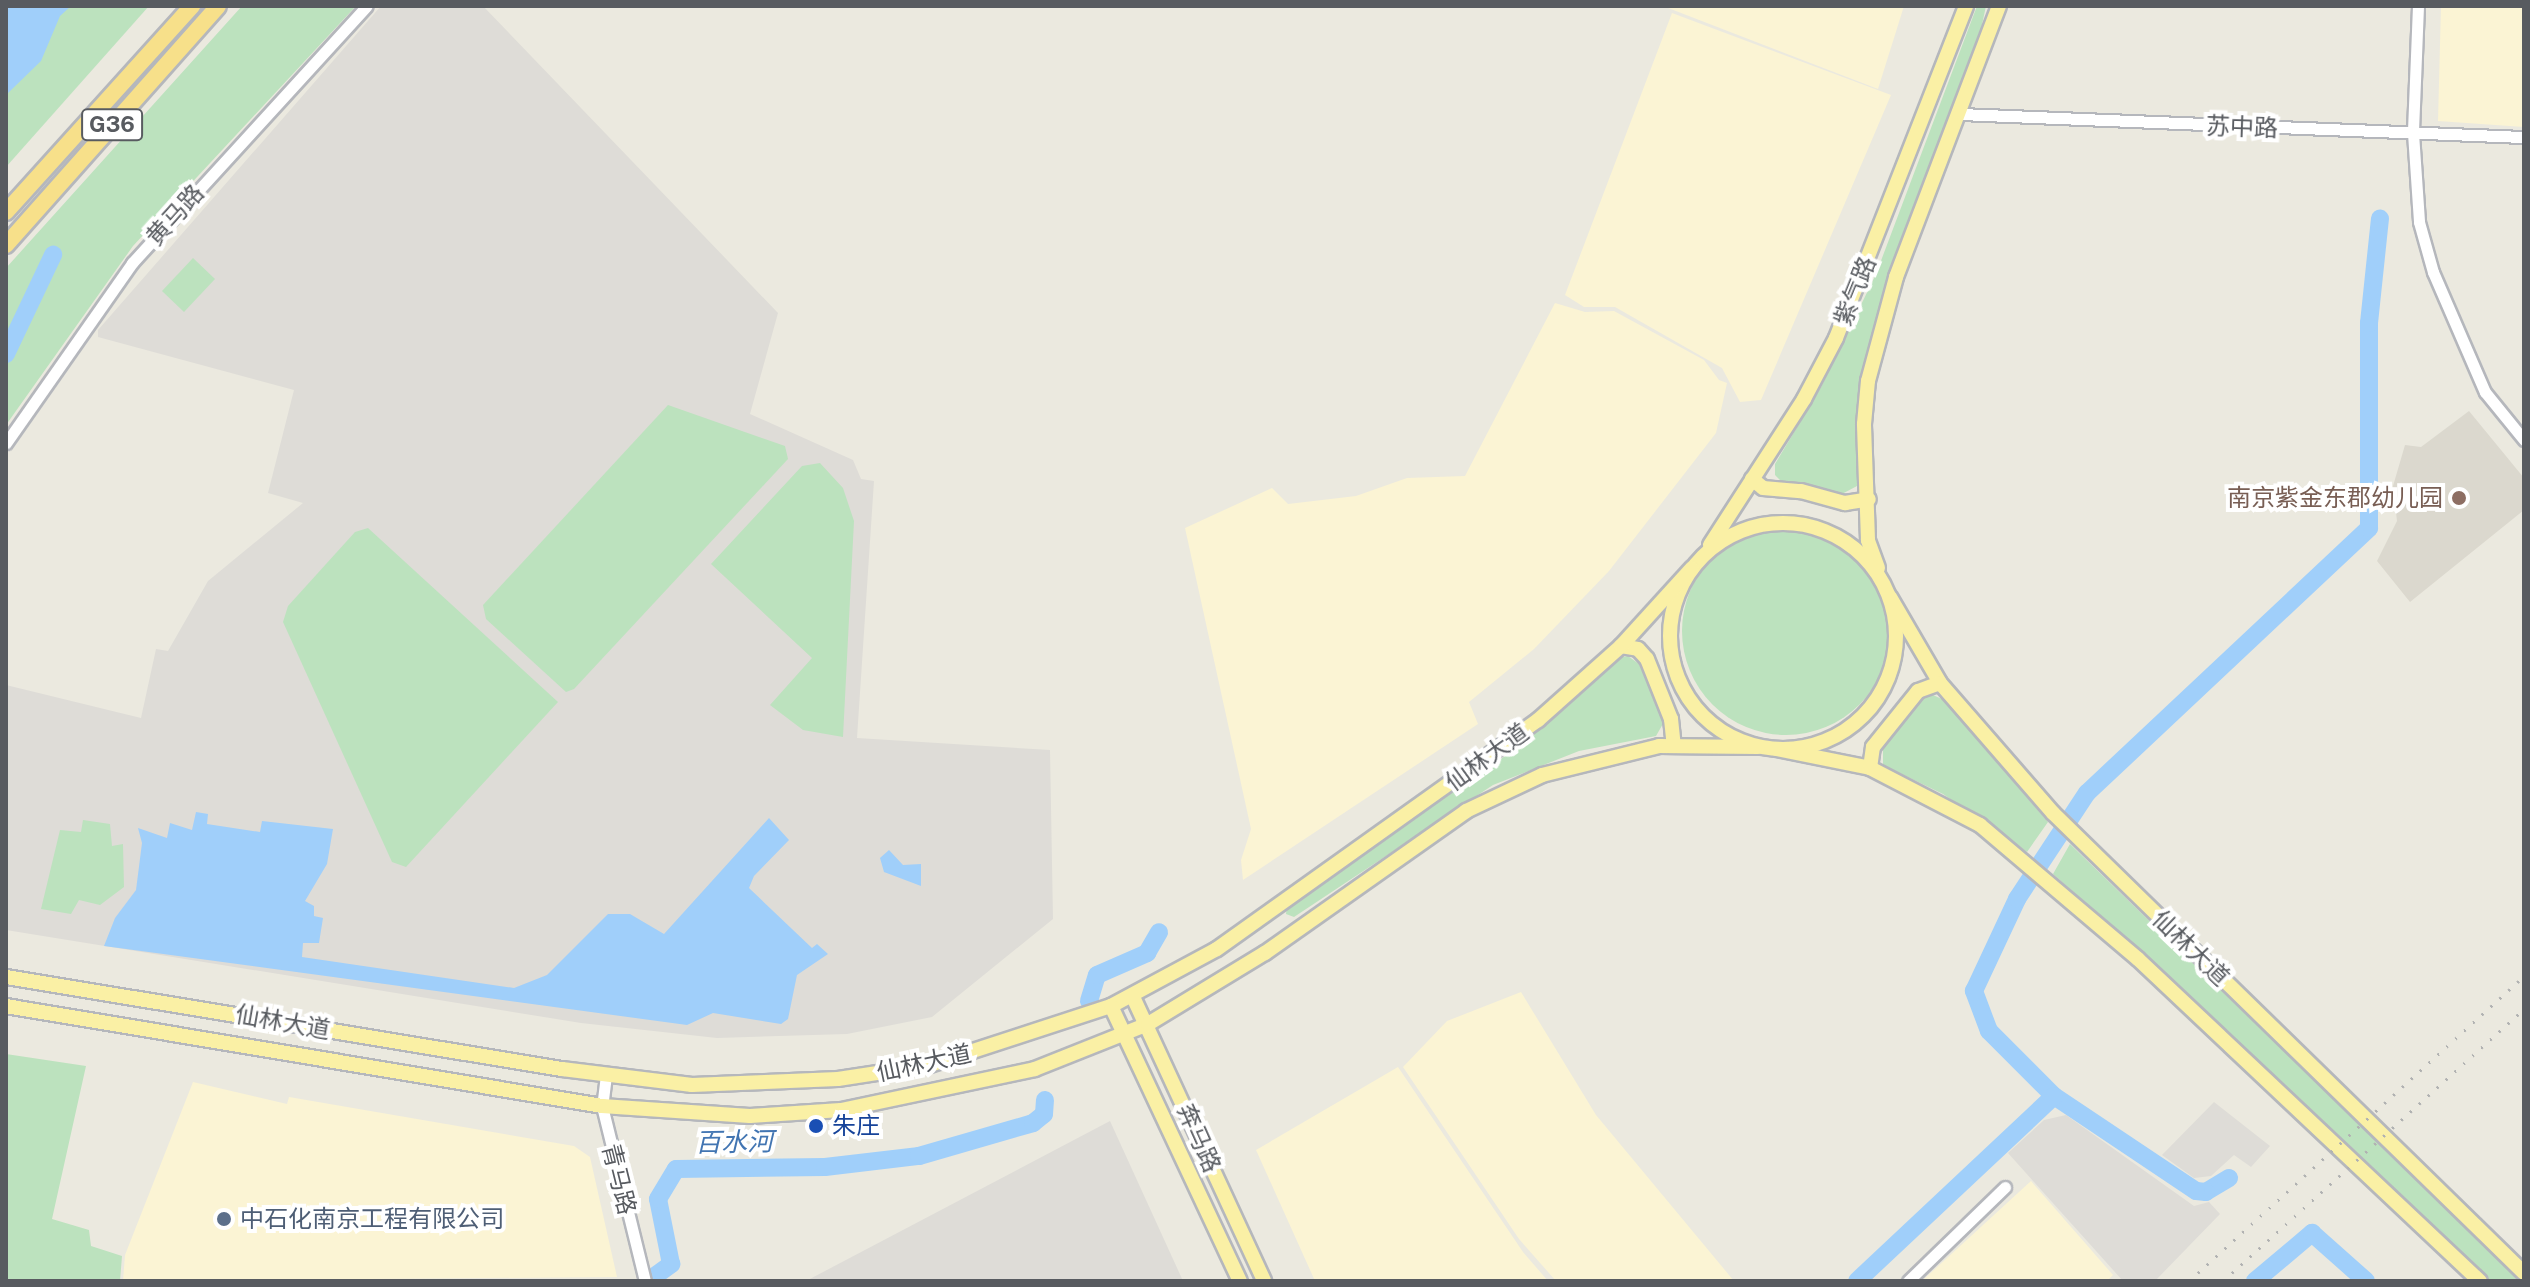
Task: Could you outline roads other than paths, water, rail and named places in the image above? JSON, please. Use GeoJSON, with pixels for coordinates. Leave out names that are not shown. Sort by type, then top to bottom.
{"type":"FeatureCollection","features":[{"type":"Feature","properties":{"kind":"highway","name":"G36"},"geometry":{"type":"LineString","coordinates":[[6,212],[192,6]]}},
{"type":"Feature","properties":{"kind":"highway","name":"G36"},"geometry":{"type":"LineString","coordinates":[[6,245],[218,6]]}},
{"type":"Feature","properties":{"kind":"main road","name":"紫气路"},"geometry":{"type":"LineString","coordinates":[[1697,562],[1804,399],[1836,338],[1966,6]]}},
{"type":"Feature","properties":{"kind":"main road","name":"紫气路"},"geometry":{"type":"LineString","coordinates":[[1882,580],[1868,540],[1869,499],[1864,424],[1879,330],[1999,6]]}},
{"type":"Feature","properties":{"kind":"main road"},"geometry":{"type":"LineString","coordinates":[[1752,479],[1763,488],[1801,491],[1845,503],[1869,499]]}},
{"type":"Feature","properties":{"kind":"main road"},"geometry":{"type":"LineString","coordinates":[[1793,522],[1838,536],[1865,557],[1882,580],[1890,597],[1896,649],[1874,704],[1833,738],[1776,749],[1758,747],[1707,720],[1675,669],[1673,610],[1697,562],[1750,527],[1793,522]]}},
{"type":"Feature","properties":{"kind":"main road","name":"仙林大道"},"geometry":{"type":"LineString","coordinates":[[6,977],[606,1075],[699,1085],[838,1079],[930,1065],[1111,1006],[1133,997],[1217,949],[1538,720],[1621,646],[1697,562]]}},
{"type":"Feature","properties":{"kind":"main road","name":"仙林大道"},"geometry":{"type":"LineString","coordinates":[[1890,597],[1940,683],[2053,813],[2524,1273]]}},
{"type":"Feature","properties":{"kind":"main road"},"geometry":{"type":"LineString","coordinates":[[1621,646],[1638,649],[1647,659],[1671,719],[1674,746]]}},
{"type":"Feature","properties":{"kind":"main road"},"geometry":{"type":"LineString","coordinates":[[1870,768],[1873,747],[1918,691],[1940,683]]}},
{"type":"Feature","properties":{"kind":"main road","name":"仙林大道"},"geometry":{"type":"LineString","coordinates":[[6,1006],[602,1106],[697,1114],[813,1113],[894,1101],[1035,1069],[1148,1024],[1265,953],[1352,888],[1503,791],[1573,764],[1674,746],[1758,747]]}},
{"type":"Feature","properties":{"kind":"main road","name":"仙林大道"},"geometry":{"type":"LineString","coordinates":[[1776,749],[1870,768],[1942,803],[2022,857],[2235,1048],[2480,1281]]}},
{"type":"Feature","properties":{"kind":"main road","name":"奔马路"},"geometry":{"type":"LineString","coordinates":[[1133,997],[1264,1281]]}},
{"type":"Feature","properties":{"kind":"main road","name":"奔马路"},"geometry":{"type":"LineString","coordinates":[[1111,1006],[1240,1281]]}},
{"type":"Feature","properties":{"kind":"main road"},"geometry":{"type":"LineString","coordinates":[[697,1114],[699,1085]]}},
{"type":"Feature","properties":{"kind":"street","name":"黄马路"},"geometry":{"type":"LineString","coordinates":[[6,443],[132,263],[367,6]]}},
{"type":"Feature","properties":{"kind":"street"},"geometry":{"type":"LineString","coordinates":[[2418,6],[2413,133],[2416,207],[2433,272],[2485,392],[2524,440]]}},
{"type":"Feature","properties":{"kind":"street","name":"苏中路"},"geometry":{"type":"LineString","coordinates":[[1960,114],[2524,137]]}},
{"type":"Feature","properties":{"kind":"street","name":"青马路"},"geometry":{"type":"LineString","coordinates":[[606,1075],[602,1106],[644,1277]]}},
{"type":"Feature","properties":{"kind":"street"},"geometry":{"type":"LineString","coordinates":[[1908,1281],[2005,1187]]}},
{"type":"Feature","properties":{"kind":"water"},"geometry":{"type":"Polygon","coordinates":[[[71,6],[60,16],[41,61],[6,95],[6,7],[71,6]]]}},
{"type":"Feature","properties":{"kind":"water"},"geometry":{"type":"Polygon","coordinates":[[[196,812],[208,814],[207,824],[260,832],[262,821],[333,829],[327,864],[305,901],[314,906],[314,916],[323,918],[319,943],[303,943],[302,957],[514,988],[547,975],[608,914],[630,914],[664,934],[769,818],[789,840],[754,876],[749,888],[812,948],[817,944],[828,954],[797,975],[788,1019],[781,1024],[713,1013],[687,1025],[104,946],[115,918],[136,890],[142,843],[138,828],[167,838],[170,823],[192,830],[196,812]]]}},
{"type":"Feature","properties":{"kind":"water"},"geometry":{"type":"Polygon","coordinates":[[[889,850],[903,865],[921,864],[921,886],[884,872],[880,858],[889,850]]]}},
{"type":"Feature","properties":{"kind":"waterway"},"geometry":{"type":"LineString","coordinates":[[2229,1178],[2206,1192],[2196,1191],[2054,1096],[1989,1031],[1974,991],[2017,899],[2087,793],[2369,528],[2369,323],[2380,219]]}},
{"type":"Feature","properties":{"kind":"waterway"},"geometry":{"type":"LineString","coordinates":[[6,354],[53,255]]}},
{"type":"Feature","properties":{"kind":"waterway","name":"百水河"},"geometry":{"type":"LineString","coordinates":[[1089,1001],[1097,975],[1147,953],[1159,932]]}},
{"type":"Feature","properties":{"kind":"waterway"},"geometry":{"type":"LineString","coordinates":[[1857,1281],[2054,1096]]}},
{"type":"Feature","properties":{"kind":"waterway","name":"百水河"},"geometry":{"type":"LineString","coordinates":[[648,1281],[671,1264],[658,1199],[676,1169],[825,1167],[919,1156],[1033,1123],[1044,1114],[1045,1100]]}},
{"type":"Feature","properties":{"kind":"waterway"},"geometry":{"type":"LineString","coordinates":[[2255,1281],[2312,1233],[2366,1281]]}},
{"type":"Feature","properties":{"kind":"railway"},"geometry":{"type":"LineString","coordinates":[[2189,1281],[2524,976]]}},
{"type":"Feature","properties":{"kind":"railway"},"geometry":{"type":"LineString","coordinates":[[2223,1281],[2524,1009]]}},
{"type":"Feature","properties":{"kind":"place","name":"南京紫金东郡幼儿园"},"geometry":{"type":"Point","coordinates":[2459,498]}},
{"type":"Feature","properties":{"kind":"place","name":"朱庄"},"geometry":{"type":"Point","coordinates":[816,1126]}},
{"type":"Feature","properties":{"kind":"place","name":"中石化南京工程有限公司"},"geometry":{"type":"Point","coordinates":[224,1219]}}]}
